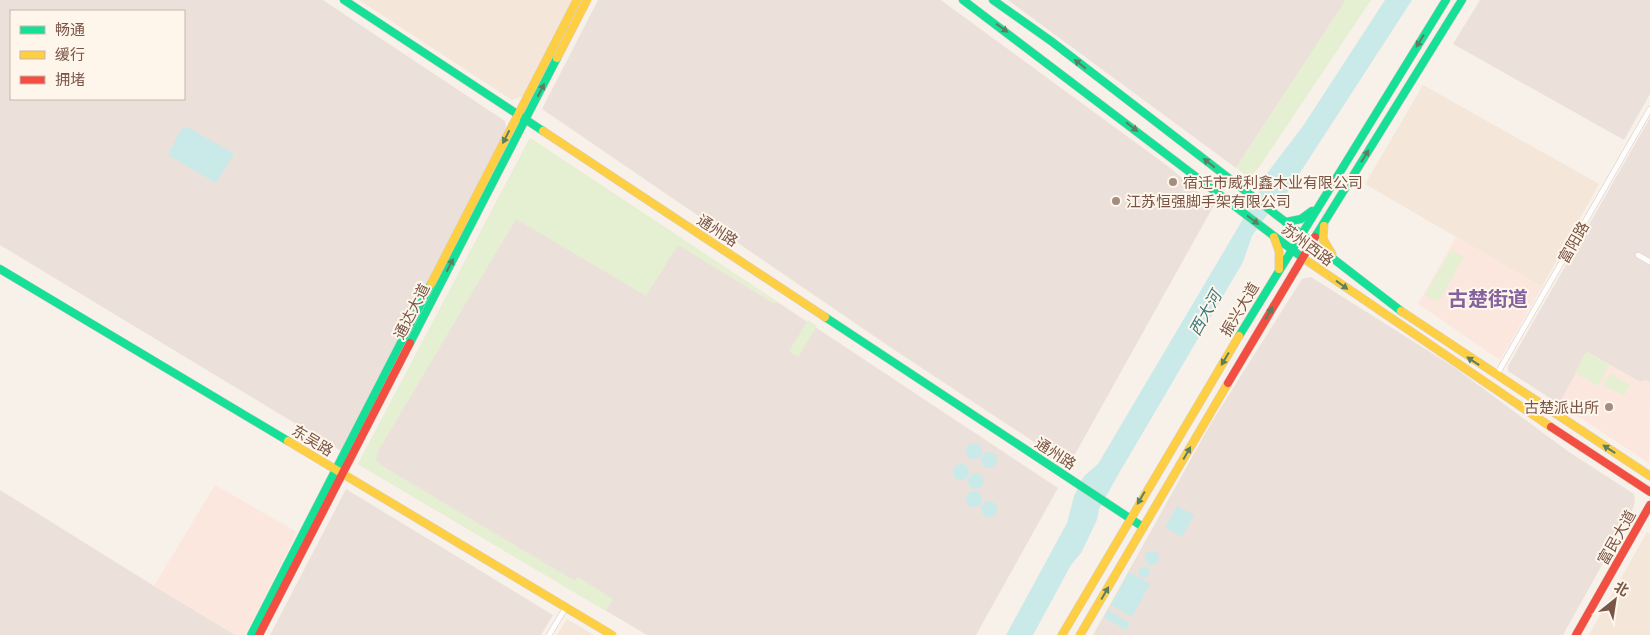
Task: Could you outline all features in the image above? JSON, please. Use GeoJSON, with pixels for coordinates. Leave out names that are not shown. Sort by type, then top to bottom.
{"type":"FeatureCollection","features":[{"type":"Feature","properties":{"kind":"main road","name":"通州路"},"geometry":{"type":"LineString","coordinates":[[344,0],[1143,527]]}},
{"type":"Feature","properties":{"kind":"main road","name":"通达大道"},"geometry":{"type":"LineString","coordinates":[[259,635],[576,0]]}},
{"type":"Feature","properties":{"kind":"main road","name":"通达大道"},"geometry":{"type":"LineString","coordinates":[[251,635],[339,472],[587,0]]}},
{"type":"Feature","properties":{"kind":"main road","name":"苏州西路"},"geometry":{"type":"LineString","coordinates":[[963,0],[1040,56],[1291,250],[1401,328],[1650,492]]}},
{"type":"Feature","properties":{"kind":"main road","name":"苏州西路"},"geometry":{"type":"LineString","coordinates":[[993,0],[1051,41],[1417,324],[1650,476]]}},
{"type":"Feature","properties":{"kind":"main road","name":"振兴大道"},"geometry":{"type":"LineString","coordinates":[[1062,635],[1129,518],[1278,271],[1446,0]]}},
{"type":"Feature","properties":{"kind":"main road","name":"振兴大道"},"geometry":{"type":"LineString","coordinates":[[1080,635],[1302,257],[1462,0]]}},
{"type":"Feature","properties":{"kind":"main road"},"geometry":{"type":"LineString","coordinates":[[1284,221],[1308,215],[1322,200]]}},
{"type":"Feature","properties":{"kind":"main road"},"geometry":{"type":"LineString","coordinates":[[1330,213],[1323,229],[1323,239],[1339,263]]}},
{"type":"Feature","properties":{"kind":"main road"},"geometry":{"type":"LineString","coordinates":[[1272,235],[1279,251],[1278,271]]}},
{"type":"Feature","properties":{"kind":"main road"},"geometry":{"type":"LineString","coordinates":[[1292,274],[1306,267],[1318,268],[1329,256]]}},
{"type":"Feature","properties":{"kind":"main road","name":"东吴路"},"geometry":{"type":"LineString","coordinates":[[0,268],[612,635]]}},
{"type":"Feature","properties":{"kind":"main road","name":"富民大道"},"geometry":{"type":"LineString","coordinates":[[1576,635],[1650,505]]}},
{"type":"Feature","properties":{"kind":"street","name":"富阳路"},"geometry":{"type":"LineString","coordinates":[[1496,376],[1650,108]]}},
{"type":"Feature","properties":{"kind":"street"},"geometry":{"type":"LineString","coordinates":[[1638,255],[1650,262]]}},
{"type":"Feature","properties":{"kind":"street"},"geometry":{"type":"LineString","coordinates":[[549,635],[566,607]]}},
{"type":"Feature","properties":{"kind":"shaded area"},"geometry":{"type":"Polygon","coordinates":[[[0,0],[323,0],[505,121],[506,129],[341,451],[0,245],[0,0]]]}},
{"type":"Feature","properties":{"kind":"shaded area"},"geometry":{"type":"Polygon","coordinates":[[[359,0],[572,0],[523,96],[512,100],[359,0]]]}},
{"type":"Feature","properties":{"kind":"shaded area"},"geometry":{"type":"Polygon","coordinates":[[[598,0],[941,0],[1169,167],[1214,205],[1069,465],[890,347],[542,109],[598,0]]]}},
{"type":"Feature","properties":{"kind":"shaded area"},"geometry":{"type":"Polygon","coordinates":[[[1008,0],[1346,0],[1236,168],[1008,0]]]}},
{"type":"Feature","properties":{"kind":"shaded area"},"geometry":{"type":"Polygon","coordinates":[[[1480,0],[1650,0],[1650,94],[1624,140],[1453,44],[1480,0]]]}},
{"type":"Feature","properties":{"kind":"shaded area"},"geometry":{"type":"Polygon","coordinates":[[[1423,85],[1599,184],[1542,287],[1365,184],[1423,85]]]}},
{"type":"Feature","properties":{"kind":"shaded area"},"geometry":{"type":"Polygon","coordinates":[[[1650,118],[1650,382],[1645,380],[1640,382],[1587,352],[1559,404],[1508,371],[1508,366],[1650,118]]]}},
{"type":"Feature","properties":{"kind":"shaded area"},"geometry":{"type":"Polygon","coordinates":[[[530,138],[1058,488],[976,635],[647,635],[358,464],[530,138]]]}},
{"type":"Feature","properties":{"kind":"shaded area"},"geometry":{"type":"Polygon","coordinates":[[[1456,237],[1542,287],[1500,360],[1418,304],[1456,237]]]}},
{"type":"Feature","properties":{"kind":"shaded area"},"geometry":{"type":"Polygon","coordinates":[[[1311,277],[1454,367],[1569,452],[1634,494],[1635,502],[1632,511],[1563,635],[1093,635],[1211,423],[1302,279],[1311,277]]]}},
{"type":"Feature","properties":{"kind":"shaded area"},"geometry":{"type":"Polygon","coordinates":[[[1586,352],[1639,382],[1645,379],[1650,382],[1649,463],[1559,404],[1586,352]]]}},
{"type":"Feature","properties":{"kind":"shaded area"},"geometry":{"type":"Polygon","coordinates":[[[215,485],[297,532],[245,635],[235,635],[154,586],[215,485]]]}},
{"type":"Feature","properties":{"kind":"shaded area"},"geometry":{"type":"Polygon","coordinates":[[[346,489],[553,615],[541,635],[270,635],[346,489]]]}},
{"type":"Feature","properties":{"kind":"shaded area"},"geometry":{"type":"Polygon","coordinates":[[[0,490],[154,586],[235,635],[0,635],[0,490]]]}},
{"type":"Feature","properties":{"kind":"shaded area"},"geometry":{"type":"Polygon","coordinates":[[[1647,532],[1650,534],[1650,635],[1589,635],[1647,532]]]}},
{"type":"Feature","properties":{"kind":"shaded area"},"geometry":{"type":"Polygon","coordinates":[[[567,619],[594,635],[557,635],[567,619]]]}},
{"type":"Feature","properties":{"kind":"green space"},"geometry":{"type":"Polygon","coordinates":[[[1346,0],[1371,0],[1260,166],[1252,175],[1246,175],[1236,168],[1346,0]]]}},
{"type":"Feature","properties":{"kind":"green space"},"geometry":{"type":"Polygon","coordinates":[[[530,138],[778,302],[773,303],[678,245],[646,296],[516,219],[377,453],[376,460],[381,465],[575,581],[578,577],[613,599],[606,611],[358,464],[530,138]]]}},
{"type":"Feature","properties":{"kind":"green space"},"geometry":{"type":"Polygon","coordinates":[[[1451,250],[1464,257],[1438,302],[1425,295],[1451,250]]]}},
{"type":"Feature","properties":{"kind":"green space"},"geometry":{"type":"Polygon","coordinates":[[[808,320],[817,326],[798,357],[789,351],[808,320]]]}},
{"type":"Feature","properties":{"kind":"green space"},"geometry":{"type":"Polygon","coordinates":[[[1586,352],[1609,365],[1598,386],[1575,373],[1586,352]]]}},
{"type":"Feature","properties":{"kind":"green space"},"geometry":{"type":"Polygon","coordinates":[[[1610,373],[1630,385],[1624,396],[1603,385],[1610,373]]]}},
{"type":"Feature","properties":{"kind":"water","name":"西大河"},"geometry":{"type":"Polygon","coordinates":[[[1385,0],[1412,0],[1283,199],[1277,201],[1252,236],[1243,262],[1118,475],[1099,509],[1097,520],[1081,553],[1071,565],[1033,635],[1006,635],[1067,523],[1074,496],[1084,476],[1098,464],[1259,192],[1258,185],[1303,126],[1385,0]]]}},
{"type":"Feature","properties":{"kind":"water"},"geometry":{"type":"Polygon","coordinates":[[[187,127],[233,153],[216,183],[168,155],[181,129],[187,127]]]}},
{"type":"Feature","properties":{"kind":"water"},"geometry":{"type":"Polygon","coordinates":[[[974,443],[982,451],[974,459],[966,451],[974,443]]]}},
{"type":"Feature","properties":{"kind":"water"},"geometry":{"type":"Polygon","coordinates":[[[989,452],[997,460],[989,468],[981,460],[989,452]]]}},
{"type":"Feature","properties":{"kind":"water"},"geometry":{"type":"Polygon","coordinates":[[[961,464],[969,472],[961,480],[953,472],[961,464]]]}},
{"type":"Feature","properties":{"kind":"water"},"geometry":{"type":"Polygon","coordinates":[[[976,473],[984,481],[976,489],[968,481],[976,473]]]}},
{"type":"Feature","properties":{"kind":"water"},"geometry":{"type":"Polygon","coordinates":[[[974,491],[982,499],[974,507],[966,499],[974,491]]]}},
{"type":"Feature","properties":{"kind":"water"},"geometry":{"type":"Polygon","coordinates":[[[989,501],[997,509],[989,517],[981,509],[989,501]]]}},
{"type":"Feature","properties":{"kind":"water"},"geometry":{"type":"Polygon","coordinates":[[[1177,506],[1194,515],[1182,537],[1165,528],[1177,506]]]}},
{"type":"Feature","properties":{"kind":"water"},"geometry":{"type":"Polygon","coordinates":[[[1152,551],[1157,553],[1159,558],[1157,563],[1152,565],[1147,563],[1145,558],[1147,553],[1152,551]]]}},
{"type":"Feature","properties":{"kind":"water"},"geometry":{"type":"Polygon","coordinates":[[[1144,566],[1150,572],[1144,578],[1138,572],[1144,566]]]}},
{"type":"Feature","properties":{"kind":"water"},"geometry":{"type":"Polygon","coordinates":[[[1129,572],[1150,584],[1132,617],[1111,605],[1129,572]]]}},
{"type":"Feature","properties":{"kind":"water"},"geometry":{"type":"Polygon","coordinates":[[[1108,610],[1130,623],[1126,630],[1104,617],[1108,610]]]}},
{"type":"Feature","properties":{"kind":"traffic: fast"},"geometry":{"type":"LineString","coordinates":[[344,0],[543,131]]}},
{"type":"Feature","properties":{"kind":"traffic: fast"},"geometry":{"type":"LineString","coordinates":[[963,0],[1303,258]]}},
{"type":"Feature","properties":{"kind":"traffic: fast"},"geometry":{"type":"LineString","coordinates":[[993,0],[1051,41],[1401,311]]}},
{"type":"Feature","properties":{"kind":"traffic: fast"},"geometry":{"type":"LineString","coordinates":[[1239,336],[1446,0]]}},
{"type":"Feature","properties":{"kind":"traffic: fast"},"geometry":{"type":"LineString","coordinates":[[1315,237],[1462,0]]}},
{"type":"Feature","properties":{"kind":"traffic: fast"},"geometry":{"type":"LineString","coordinates":[[410,343],[557,58]]}},
{"type":"Feature","properties":{"kind":"traffic: fast"},"geometry":{"type":"LineString","coordinates":[[1286,222],[1301,219],[1312,211]]}},
{"type":"Feature","properties":{"kind":"traffic: fast"},"geometry":{"type":"LineString","coordinates":[[0,269],[288,441]]}},
{"type":"Feature","properties":{"kind":"traffic: fast"},"geometry":{"type":"LineString","coordinates":[[251,635],[431,284]]}},
{"type":"Feature","properties":{"kind":"traffic: fast"},"geometry":{"type":"LineString","coordinates":[[825,317],[1143,527]]}},
{"type":"Feature","properties":{"kind":"traffic: slow"},"geometry":{"type":"LineString","coordinates":[[431,284],[577,0]]}},
{"type":"Feature","properties":{"kind":"traffic: slow"},"geometry":{"type":"LineString","coordinates":[[557,58],[587,0]]}},
{"type":"Feature","properties":{"kind":"traffic: slow"},"geometry":{"type":"LineString","coordinates":[[543,131],[825,317]]}},
{"type":"Feature","properties":{"kind":"traffic: slow"},"geometry":{"type":"LineString","coordinates":[[1324,226],[1323,239],[1332,254]]}},
{"type":"Feature","properties":{"kind":"traffic: slow"},"geometry":{"type":"LineString","coordinates":[[1274,237],[1279,251],[1279,269]]}},
{"type":"Feature","properties":{"kind":"traffic: slow"},"geometry":{"type":"LineString","coordinates":[[1303,258],[1551,427]]}},
{"type":"Feature","properties":{"kind":"traffic: slow"},"geometry":{"type":"LineString","coordinates":[[1401,311],[1650,476]]}},
{"type":"Feature","properties":{"kind":"traffic: slow"},"geometry":{"type":"LineString","coordinates":[[1062,635],[1239,336]]}},
{"type":"Feature","properties":{"kind":"traffic: slow"},"geometry":{"type":"LineString","coordinates":[[1080,635],[1228,383]]}},
{"type":"Feature","properties":{"kind":"traffic: slow"},"geometry":{"type":"LineString","coordinates":[[288,441],[612,635]]}},
{"type":"Feature","properties":{"kind":"traffic: jam"},"geometry":{"type":"LineString","coordinates":[[1228,383],[1315,237]]}},
{"type":"Feature","properties":{"kind":"traffic: jam"},"geometry":{"type":"LineString","coordinates":[[259,635],[410,343]]}},
{"type":"Feature","properties":{"kind":"traffic: jam"},"geometry":{"type":"LineString","coordinates":[[1551,427],[1650,492]]}},
{"type":"Feature","properties":{"kind":"traffic: jam"},"geometry":{"type":"LineString","coordinates":[[1576,635],[1650,505]]}},
{"type":"Feature","properties":{"kind":"place","name":"宿迁市威利鑫木业有限公司"},"geometry":{"type":"Point","coordinates":[1173,182]}},
{"type":"Feature","properties":{"kind":"place","name":"江苏恒强脚手架有限公司"},"geometry":{"type":"Point","coordinates":[1116,201]}},
{"type":"Feature","properties":{"kind":"place","name":"古楚派出所"},"geometry":{"type":"Point","coordinates":[1609,407]}},
{"type":"Feature","properties":{"kind":"district","name":"古楚街道"},"geometry":{"type":"Point","coordinates":[1488,298]}}]}
